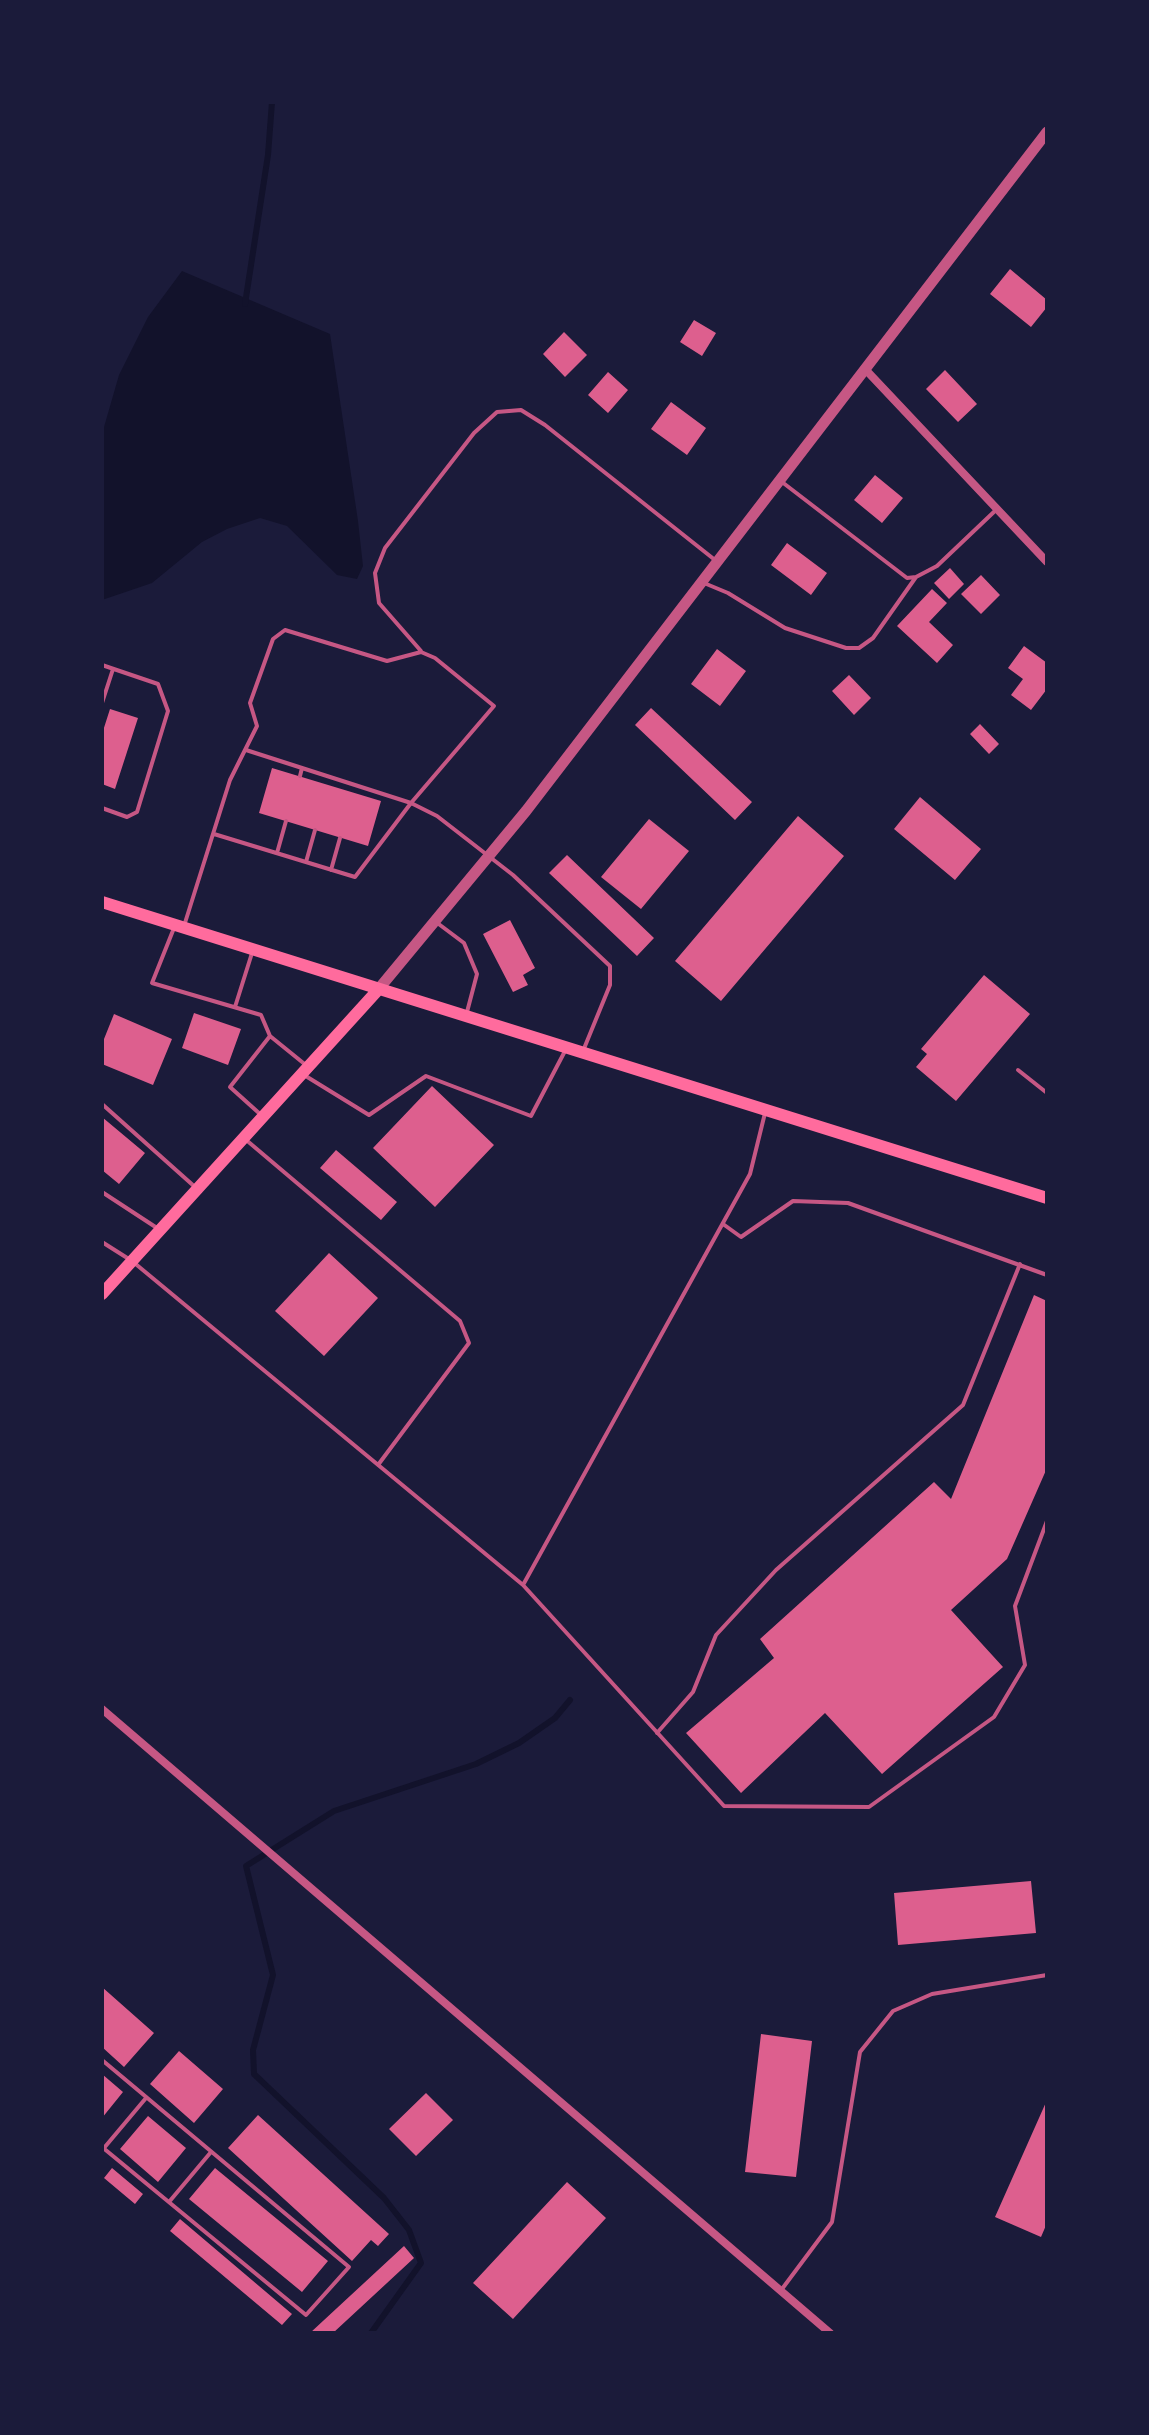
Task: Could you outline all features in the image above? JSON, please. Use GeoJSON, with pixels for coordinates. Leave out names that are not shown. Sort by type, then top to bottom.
{"type":"FeatureCollection","features":[{"type":"Feature","properties":{"kind":"main road"},"geometry":{"type":"LineString","coordinates":[[102,902],[377,991],[1047,1198]]}},
{"type":"Feature","properties":{"kind":"main road"},"geometry":{"type":"LineString","coordinates":[[102,1294],[377,991]]}},
{"type":"Feature","properties":{"kind":"street"},"geometry":{"type":"LineString","coordinates":[[377,991],[489,857],[1047,132]]}},
{"type":"Feature","properties":{"kind":"street"},"geometry":{"type":"LineString","coordinates":[[865,369],[1047,562]]}},
{"type":"Feature","properties":{"kind":"street"},"geometry":{"type":"LineString","coordinates":[[102,1709],[830,2333]]}},
{"type":"Feature","properties":{"kind":"lane"},"geometry":{"type":"LineString","coordinates":[[214,834],[355,877],[411,803],[494,706],[435,658],[421,652],[379,603],[375,573],[385,548],[474,433],[497,412],[521,410],[545,425],[717,562]]}},
{"type":"Feature","properties":{"kind":"lane"},"geometry":{"type":"LineString","coordinates":[[780,480],[899,574],[916,577]]}},
{"type":"Feature","properties":{"kind":"lane"},"geometry":{"type":"LineString","coordinates":[[702,582],[728,593],[785,628],[846,648],[859,648],[873,638],[916,577],[953,553],[997,509]]}},
{"type":"Feature","properties":{"kind":"lane"},"geometry":{"type":"LineString","coordinates":[[421,652],[387,661],[285,630],[273,639],[250,703],[257,726],[230,780],[214,834],[179,927],[152,983],[261,1015],[270,1036],[305,1070],[369,1115],[426,1076],[531,1116],[566,1049]]}},
{"type":"Feature","properties":{"kind":"lane"},"geometry":{"type":"LineString","coordinates":[[102,665],[158,684],[168,711],[137,812],[127,817],[102,808]]}},
{"type":"Feature","properties":{"kind":"lane"},"geometry":{"type":"LineString","coordinates":[[102,703],[113,669]]}},
{"type":"Feature","properties":{"kind":"lane"},"geometry":{"type":"LineString","coordinates":[[246,750],[411,803],[437,816],[524,885],[610,966],[610,985],[582,1054]]}},
{"type":"Feature","properties":{"kind":"lane"},"geometry":{"type":"LineString","coordinates":[[300,776],[302,768]]}},
{"type":"Feature","properties":{"kind":"lane"},"geometry":{"type":"LineString","coordinates":[[329,785],[331,777]]}},
{"type":"Feature","properties":{"kind":"lane"},"geometry":{"type":"LineString","coordinates":[[353,792],[355,785]]}},
{"type":"Feature","properties":{"kind":"lane"},"geometry":{"type":"LineString","coordinates":[[277,853],[286,821]]}},
{"type":"Feature","properties":{"kind":"lane"},"geometry":{"type":"LineString","coordinates":[[306,862],[315,830]]}},
{"type":"Feature","properties":{"kind":"lane"},"geometry":{"type":"LineString","coordinates":[[331,870],[340,838]]}},
{"type":"Feature","properties":{"kind":"lane"},"geometry":{"type":"LineString","coordinates":[[435,921],[464,943],[477,974],[465,1018]]}},
{"type":"Feature","properties":{"kind":"lane"},"geometry":{"type":"LineString","coordinates":[[235,1007],[253,951]]}},
{"type":"Feature","properties":{"kind":"lane"},"geometry":{"type":"LineString","coordinates":[[263,1117],[230,1087],[270,1036]]}},
{"type":"Feature","properties":{"kind":"lane"},"geometry":{"type":"LineString","coordinates":[[1018,1070],[1047,1093]]}},
{"type":"Feature","properties":{"kind":"lane"},"geometry":{"type":"LineString","coordinates":[[102,1104],[197,1189]]}},
{"type":"Feature","properties":{"kind":"lane"},"geometry":{"type":"LineString","coordinates":[[523,1585],[750,1174],[766,1111]]}},
{"type":"Feature","properties":{"kind":"lane"},"geometry":{"type":"LineString","coordinates":[[243,1138],[460,1321],[469,1343],[378,1465]]}},
{"type":"Feature","properties":{"kind":"lane"},"geometry":{"type":"LineString","coordinates":[[102,1192],[160,1230]]}},
{"type":"Feature","properties":{"kind":"lane"},"geometry":{"type":"LineString","coordinates":[[723,1224],[741,1237],[793,1201],[848,1203],[1047,1275]]}},
{"type":"Feature","properties":{"kind":"lane"},"geometry":{"type":"LineString","coordinates":[[102,1242],[132,1261],[523,1585],[724,1806],[869,1807],[994,1717],[1025,1665],[1015,1606],[1047,1521]]}},
{"type":"Feature","properties":{"kind":"lane"},"geometry":{"type":"LineString","coordinates":[[657,1733],[693,1692],[716,1635],[776,1570],[963,1405],[1020,1264]]}},
{"type":"Feature","properties":{"kind":"lane"},"geometry":{"type":"LineString","coordinates":[[780,2291],[832,2222],[860,2052],[893,2011],[932,1994],[1047,1975]]}},
{"type":"Feature","properties":{"kind":"lane"},"geometry":{"type":"LineString","coordinates":[[102,2060],[349,2267],[306,2315],[103,2148],[146,2098]]}},
{"type":"Feature","properties":{"kind":"lane"},"geometry":{"type":"LineString","coordinates":[[169,2202],[211,2152]]}},
{"type":"Feature","properties":{"kind":"shaded area"},"geometry":{"type":"Polygon","coordinates":[[[182,271],[330,334],[363,566],[357,579],[337,575],[287,526],[260,518],[227,529],[202,542],[152,583],[102,600],[102,434],[119,375],[148,317],[182,271]]]}},
{"type":"Feature","properties":{"kind":"building"},"geometry":{"type":"Polygon","coordinates":[[[1010,269],[1047,300],[1047,307],[1031,327],[990,294],[1010,269]]]}},
{"type":"Feature","properties":{"kind":"building"},"geometry":{"type":"Polygon","coordinates":[[[694,320],[716,333],[702,356],[680,342],[694,320]]]}},
{"type":"Feature","properties":{"kind":"building"},"geometry":{"type":"Polygon","coordinates":[[[564,332],[587,355],[565,377],[543,354],[564,332]]]}},
{"type":"Feature","properties":{"kind":"building"},"geometry":{"type":"Polygon","coordinates":[[[945,370],[977,404],[958,422],[926,389],[945,370]]]}},
{"type":"Feature","properties":{"kind":"building"},"geometry":{"type":"Polygon","coordinates":[[[608,372],[628,390],[608,413],[588,395],[608,372]]]}},
{"type":"Feature","properties":{"kind":"building"},"geometry":{"type":"Polygon","coordinates":[[[671,402],[706,428],[687,455],[651,429],[671,402]]]}},
{"type":"Feature","properties":{"kind":"building"},"geometry":{"type":"Polygon","coordinates":[[[875,475],[903,498],[882,523],[854,500],[875,475]]]}},
{"type":"Feature","properties":{"kind":"building"},"geometry":{"type":"Polygon","coordinates":[[[787,543],[827,573],[811,595],[771,565],[787,543]]]}},
{"type":"Feature","properties":{"kind":"building"},"geometry":{"type":"Polygon","coordinates":[[[950,568],[964,584],[949,599],[934,583],[950,568]]]}},
{"type":"Feature","properties":{"kind":"building"},"geometry":{"type":"Polygon","coordinates":[[[981,575],[1000,595],[981,614],[961,594],[981,575]]]}},
{"type":"Feature","properties":{"kind":"building"},"geometry":{"type":"Polygon","coordinates":[[[932,589],[947,603],[929,622],[953,645],[937,663],[897,626],[932,589]]]}},
{"type":"Feature","properties":{"kind":"building"},"geometry":{"type":"Polygon","coordinates":[[[1024,646],[1047,663],[1047,689],[1031,710],[1011,695],[1023,679],[1008,668],[1024,646]]]}},
{"type":"Feature","properties":{"kind":"building"},"geometry":{"type":"Polygon","coordinates":[[[717,649],[746,671],[720,706],[691,684],[717,649]]]}},
{"type":"Feature","properties":{"kind":"building"},"geometry":{"type":"Polygon","coordinates":[[[849,675],[871,698],[854,715],[832,691],[849,675]]]}},
{"type":"Feature","properties":{"kind":"building"},"geometry":{"type":"Polygon","coordinates":[[[651,708],[752,802],[735,820],[635,725],[651,708]]]}},
{"type":"Feature","properties":{"kind":"building"},"geometry":{"type":"Polygon","coordinates":[[[110,709],[138,718],[115,789],[102,784],[102,734],[110,709]]]}},
{"type":"Feature","properties":{"kind":"building"},"geometry":{"type":"Polygon","coordinates":[[[980,724],[999,744],[989,754],[970,734],[980,724]]]}},
{"type":"Feature","properties":{"kind":"building"},"geometry":{"type":"Polygon","coordinates":[[[272,768],[381,801],[368,846],[259,813],[272,768]]]}},
{"type":"Feature","properties":{"kind":"building"},"geometry":{"type":"Polygon","coordinates":[[[920,797],[981,849],[955,880],[894,829],[920,797]]]}},
{"type":"Feature","properties":{"kind":"building"},"geometry":{"type":"Polygon","coordinates":[[[798,816],[844,856],[721,1001],[675,961],[798,816]]]}},
{"type":"Feature","properties":{"kind":"building"},"geometry":{"type":"Polygon","coordinates":[[[649,819],[689,851],[641,909],[601,877],[649,819]]]}},
{"type":"Feature","properties":{"kind":"building"},"geometry":{"type":"Polygon","coordinates":[[[567,855],[654,938],[637,956],[549,873],[567,855]]]}},
{"type":"Feature","properties":{"kind":"building"},"geometry":{"type":"Polygon","coordinates":[[[510,920],[535,968],[523,975],[528,985],[513,992],[483,934],[510,920]]]}},
{"type":"Feature","properties":{"kind":"building"},"geometry":{"type":"Polygon","coordinates":[[[984,975],[1030,1014],[956,1101],[916,1067],[927,1054],[921,1049],[984,975]]]}},
{"type":"Feature","properties":{"kind":"building"},"geometry":{"type":"Polygon","coordinates":[[[194,1013],[241,1029],[228,1065],[182,1048],[194,1013]]]}},
{"type":"Feature","properties":{"kind":"building"},"geometry":{"type":"Polygon","coordinates":[[[114,1014],[172,1039],[153,1085],[102,1064],[102,1044],[114,1014]]]}},
{"type":"Feature","properties":{"kind":"building"},"geometry":{"type":"Polygon","coordinates":[[[432,1086],[494,1145],[435,1207],[373,1148],[432,1086]]]}},
{"type":"Feature","properties":{"kind":"building"},"geometry":{"type":"Polygon","coordinates":[[[102,1117],[145,1153],[119,1184],[102,1170],[102,1117]]]}},
{"type":"Feature","properties":{"kind":"building"},"geometry":{"type":"Polygon","coordinates":[[[336,1150],[397,1202],[381,1220],[320,1168],[336,1150]]]}},
{"type":"Feature","properties":{"kind":"building"},"geometry":{"type":"Polygon","coordinates":[[[329,1253],[378,1298],[324,1356],[275,1311],[329,1253]]]}},
{"type":"Feature","properties":{"kind":"building"},"geometry":{"type":"Polygon","coordinates":[[[1034,1295],[1047,1301],[1047,1468],[1007,1559],[951,1610],[1003,1667],[882,1774],[825,1713],[741,1793],[686,1733],[774,1658],[760,1639],[934,1482],[951,1499],[1034,1295]]]}},
{"type":"Feature","properties":{"kind":"building"},"geometry":{"type":"Polygon","coordinates":[[[1031,1881],[1036,1933],[898,1945],[894,1893],[1031,1881]]]}},
{"type":"Feature","properties":{"kind":"building"},"geometry":{"type":"Polygon","coordinates":[[[102,1987],[154,2033],[124,2067],[102,2047],[102,1987]]]}},
{"type":"Feature","properties":{"kind":"building"},"geometry":{"type":"Polygon","coordinates":[[[761,2034],[812,2041],[796,2177],[745,2172],[761,2034]]]}},
{"type":"Feature","properties":{"kind":"building"},"geometry":{"type":"Polygon","coordinates":[[[179,2051],[223,2089],[194,2123],[150,2084],[179,2051]]]}},
{"type":"Feature","properties":{"kind":"building"},"geometry":{"type":"Polygon","coordinates":[[[102,2074],[123,2092],[102,2118],[102,2074]]]}},
{"type":"Feature","properties":{"kind":"building"},"geometry":{"type":"Polygon","coordinates":[[[426,2093],[453,2120],[416,2156],[389,2129],[426,2093]]]}},
{"type":"Feature","properties":{"kind":"building"},"geometry":{"type":"Polygon","coordinates":[[[1047,2100],[1047,2223],[1041,2237],[995,2217],[1047,2100]]]}},
{"type":"Feature","properties":{"kind":"building"},"geometry":{"type":"Polygon","coordinates":[[[258,2115],[389,2234],[378,2246],[371,2240],[352,2261],[228,2148],[258,2115]]]}},
{"type":"Feature","properties":{"kind":"building"},"geometry":{"type":"Polygon","coordinates":[[[148,2116],[186,2148],[158,2182],[120,2149],[148,2116]]]}},
{"type":"Feature","properties":{"kind":"building"},"geometry":{"type":"Polygon","coordinates":[[[112,2168],[143,2194],[135,2204],[104,2178],[112,2168]]]}},
{"type":"Feature","properties":{"kind":"building"},"geometry":{"type":"Polygon","coordinates":[[[215,2168],[328,2261],[302,2292],[189,2199],[215,2168]]]}},
{"type":"Feature","properties":{"kind":"building"},"geometry":{"type":"Polygon","coordinates":[[[567,2182],[606,2218],[513,2319],[473,2283],[567,2182]]]}},
{"type":"Feature","properties":{"kind":"building"},"geometry":{"type":"Polygon","coordinates":[[[180,2219],[292,2314],[282,2325],[170,2231],[180,2219]]]}},
{"type":"Feature","properties":{"kind":"building"},"geometry":{"type":"Polygon","coordinates":[[[404,2246],[414,2258],[333,2333],[310,2333],[404,2246]]]}},
{"type":"Feature","properties":{"kind":"waterway"},"geometry":{"type":"LineString","coordinates":[[245,304],[268,155],[272,102]]}},
{"type":"Feature","properties":{"kind":"waterway"},"geometry":{"type":"LineString","coordinates":[[371,2333],[421,2263],[409,2230],[384,2198],[254,2074],[253,2050],[273,1975],[246,1866],[334,1811],[476,1764],[519,1743],[555,1718],[570,1700]]}}]}
